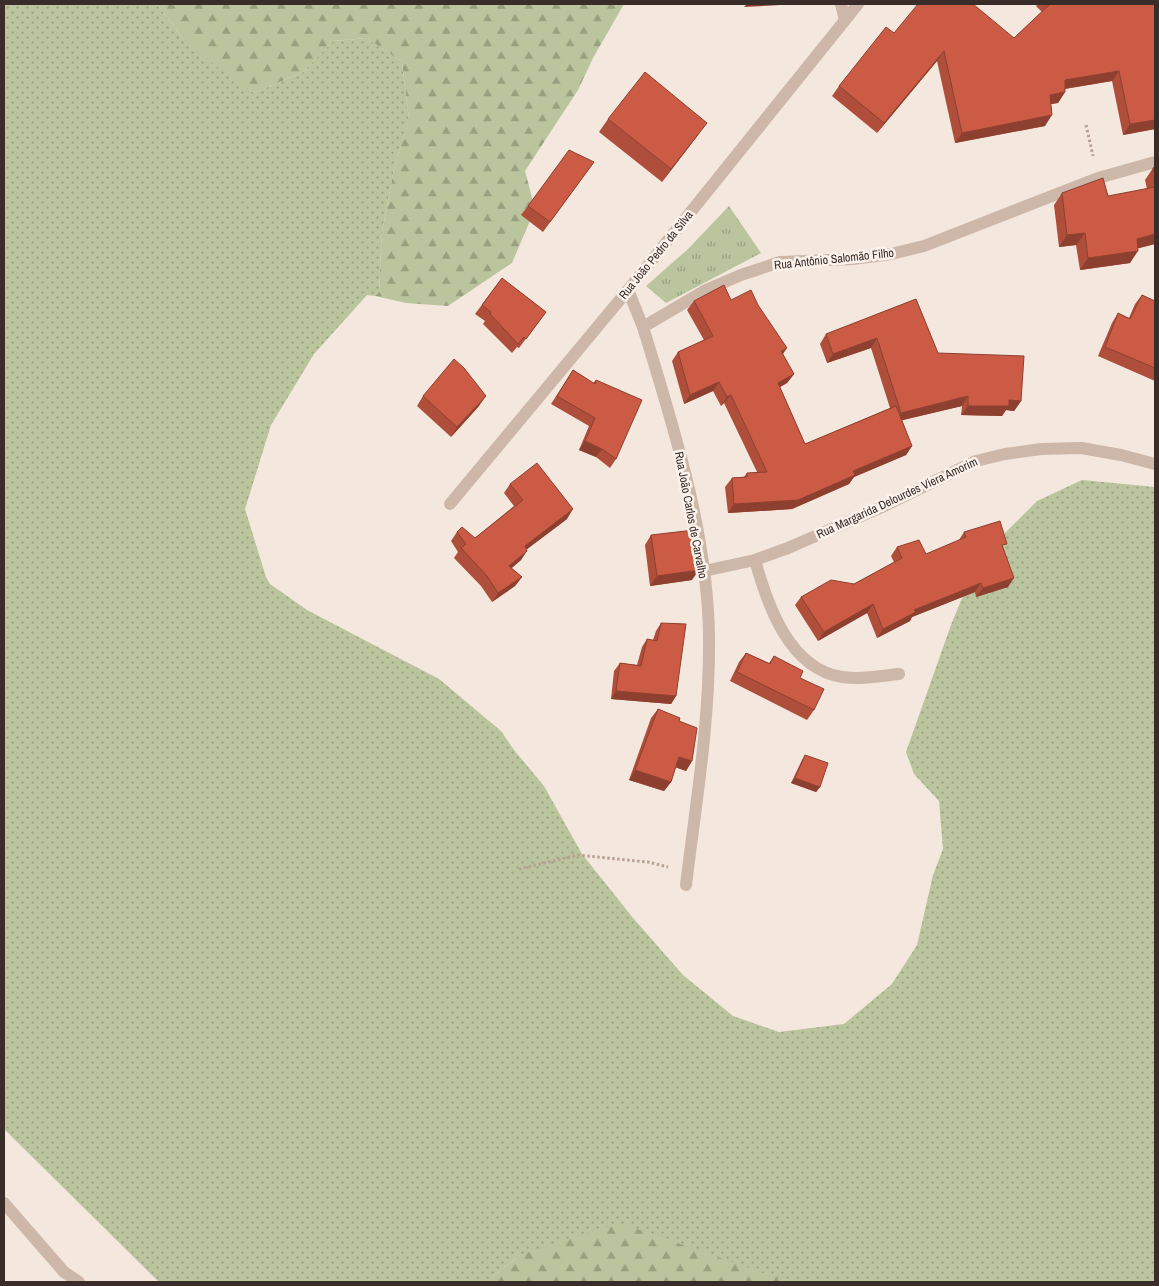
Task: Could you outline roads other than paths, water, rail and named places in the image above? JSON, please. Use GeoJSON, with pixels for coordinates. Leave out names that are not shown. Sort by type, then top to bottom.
{"type":"FeatureCollection","features":[{"type":"Feature","properties":{"kind":"street"},"geometry":{"type":"LineString","coordinates":[[841,4],[845,20]]}},
{"type":"Feature","properties":{"kind":"street","name":"Rua João Pedro da Silva"},"geometry":{"type":"LineString","coordinates":[[450,504],[628,290],[858,4]]}},
{"type":"Feature","properties":{"kind":"street","name":"Rua Antônio Salomão Filho"},"geometry":{"type":"LineString","coordinates":[[643,327],[706,290],[741,274],[780,262],[891,254],[924,246],[1098,178],[1155,162]]}},
{"type":"Feature","properties":{"kind":"street"},"geometry":{"type":"LineString","coordinates":[[628,290],[643,327]]}},
{"type":"Feature","properties":{"kind":"street","name":"Rua João Carlos de Carvalho"},"geometry":{"type":"LineString","coordinates":[[643,327],[676,434],[704,571],[709,635],[709,698],[686,885]]}},
{"type":"Feature","properties":{"kind":"street","name":"Rua Margarida Delourdes Viera Amorim"},"geometry":{"type":"LineString","coordinates":[[704,571],[755,560],[788,548],[882,507],[976,461],[1005,454],[1041,449],[1081,448],[1121,455],[1155,464]]}},
{"type":"Feature","properties":{"kind":"street"},"geometry":{"type":"LineString","coordinates":[[755,560],[769,606],[795,649],[814,666],[840,676],[865,678],[899,674]]}},
{"type":"Feature","properties":{"kind":"street"},"geometry":{"type":"LineString","coordinates":[[4,1204],[63,1277],[79,1282]]}}]}
